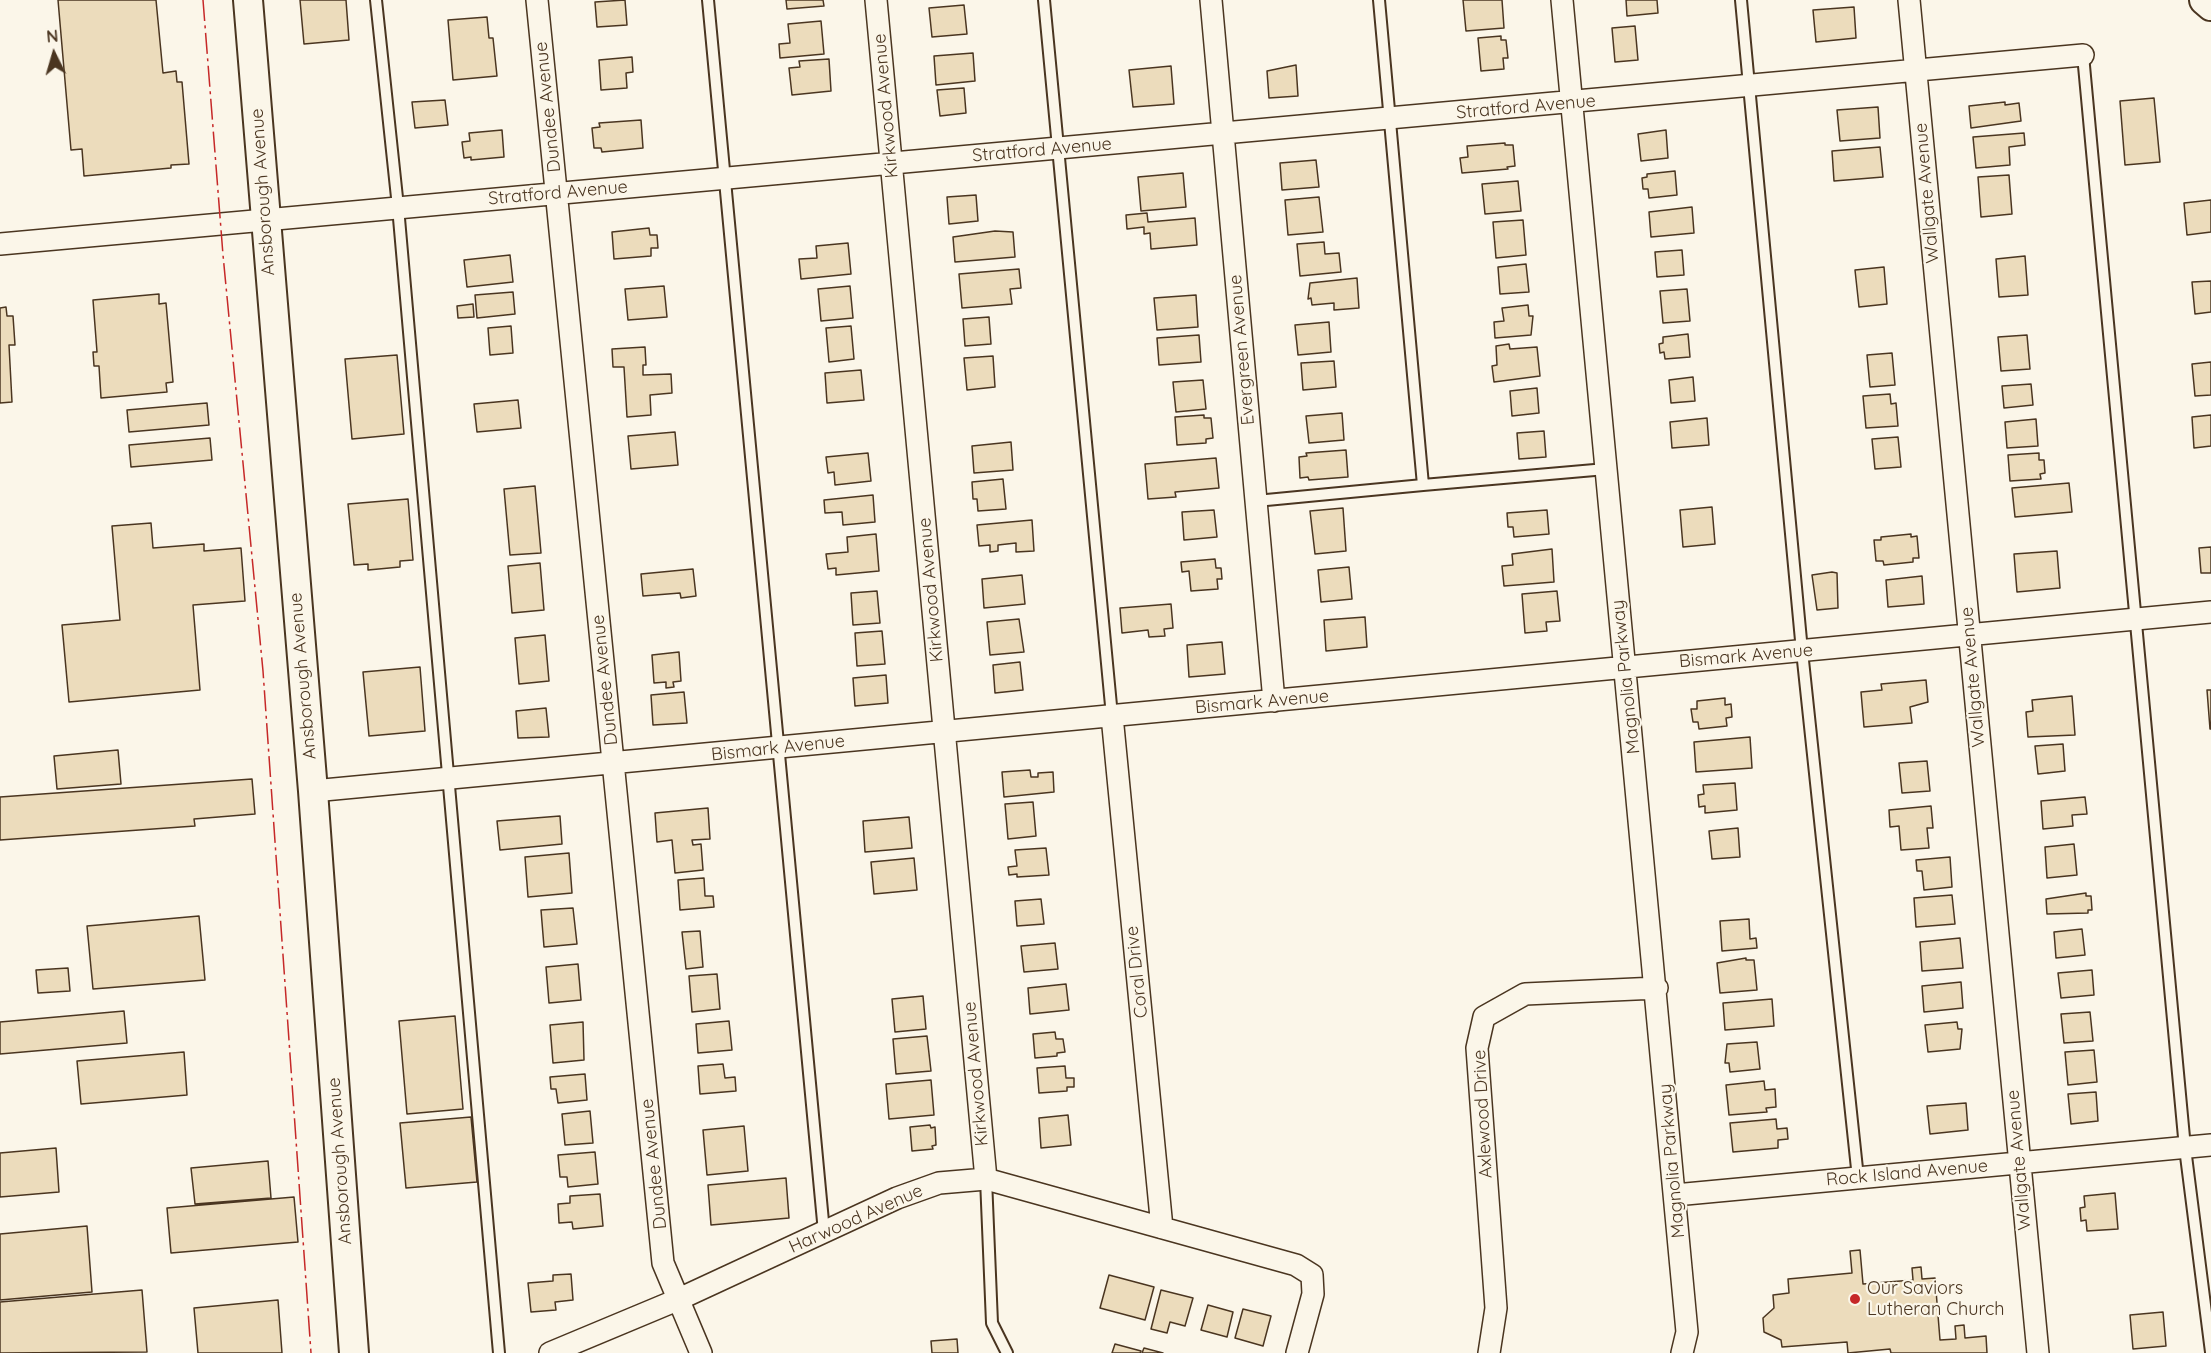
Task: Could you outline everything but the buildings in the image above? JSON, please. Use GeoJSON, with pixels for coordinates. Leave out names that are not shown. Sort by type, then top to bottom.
{"type":"FeatureCollection","features":[{"type":"Feature","properties":{"kind":"main road","name":"Ansborough Avenue"},"geometry":{"type":"LineString","coordinates":[[248,0],[313,791],[354,1353]]}},
{"type":"Feature","properties":{"kind":"main road"},"geometry":{"type":"LineString","coordinates":[[2204,0],[2211,6]]}},
{"type":"Feature","properties":{"kind":"street","name":"Dundee Avenue"},"geometry":{"type":"LineString","coordinates":[[537,0],[663,1263],[701,1353]]}},
{"type":"Feature","properties":{"kind":"street","name":"Kirkwood Avenue"},"geometry":{"type":"LineString","coordinates":[[876,0],[986,1179]]}},
{"type":"Feature","properties":{"kind":"street","name":"Evergreen Avenue"},"geometry":{"type":"LineString","coordinates":[[1211,0],[1274,701]]}},
{"type":"Feature","properties":{"kind":"street","name":"Magnolia Parkway"},"geometry":{"type":"LineString","coordinates":[[1562,0],[1688,1332],[1682,1353]]}},
{"type":"Feature","properties":{"kind":"street","name":"Wallgate Avenue"},"geometry":{"type":"LineString","coordinates":[[1909,0],[2038,1353]]}},
{"type":"Feature","properties":{"kind":"street","name":"Stratford Avenue"},"geometry":{"type":"LineString","coordinates":[[0,244],[2083,55]]}},
{"type":"Feature","properties":{"kind":"street","name":"Bismark Avenue"},"geometry":{"type":"LineString","coordinates":[[313,791],[2211,612]]}},
{"type":"Feature","properties":{"kind":"street","name":"Coral Drive"},"geometry":{"type":"LineString","coordinates":[[1112,716],[1162,1228]]}},
{"type":"Feature","properties":{"kind":"street","name":"Axlewood Drive"},"geometry":{"type":"LineString","coordinates":[[1489,1353],[1496,1308],[1477,1048],[1484,1017],[1525,994],[1657,988]]}},
{"type":"Feature","properties":{"kind":"street","name":"Rock Island Avenue"},"geometry":{"type":"LineString","coordinates":[[1675,1194],[2211,1145]]}},
{"type":"Feature","properties":{"kind":"street","name":"Harwood Avenue"},"geometry":{"type":"LineString","coordinates":[[550,1353],[677,1300],[897,1198],[939,1183],[986,1179],[1296,1265],[1312,1275],[1313,1294],[1298,1353]]}},
{"type":"Feature","properties":{"kind":"lane"},"geometry":{"type":"LineString","coordinates":[[376,0],[398,207],[499,1353]]}},
{"type":"Feature","properties":{"kind":"lane"},"geometry":{"type":"LineString","coordinates":[[708,0],[727,178],[824,1232]]}},
{"type":"Feature","properties":{"kind":"lane"},"geometry":{"type":"LineString","coordinates":[[1044,0],[1112,716]]}},
{"type":"Feature","properties":{"kind":"lane"},"geometry":{"type":"LineString","coordinates":[[1379,0],[1424,485]]}},
{"type":"Feature","properties":{"kind":"lane"},"geometry":{"type":"LineString","coordinates":[[1741,0],[1803,651],[1858,1178]]}},
{"type":"Feature","properties":{"kind":"lane"},"geometry":{"type":"LineString","coordinates":[[2083,55],[2185,1148],[2211,1352]]}},
{"type":"Feature","properties":{"kind":"lane"},"geometry":{"type":"LineString","coordinates":[[1256,501],[1606,469]]}},
{"type":"Feature","properties":{"kind":"lane"},"geometry":{"type":"LineString","coordinates":[[986,1179],[992,1323],[1007,1353]]}},
{"type":"Feature","properties":{"kind":"power"},"geometry":{"type":"LineString","coordinates":[[203,0],[223,255],[263,671],[311,1353]]}},
{"type":"Feature","properties":{"kind":"place","name":"Our Saviors Lutheran Church"},"geometry":{"type":"Point","coordinates":[1855,1299]}}]}
